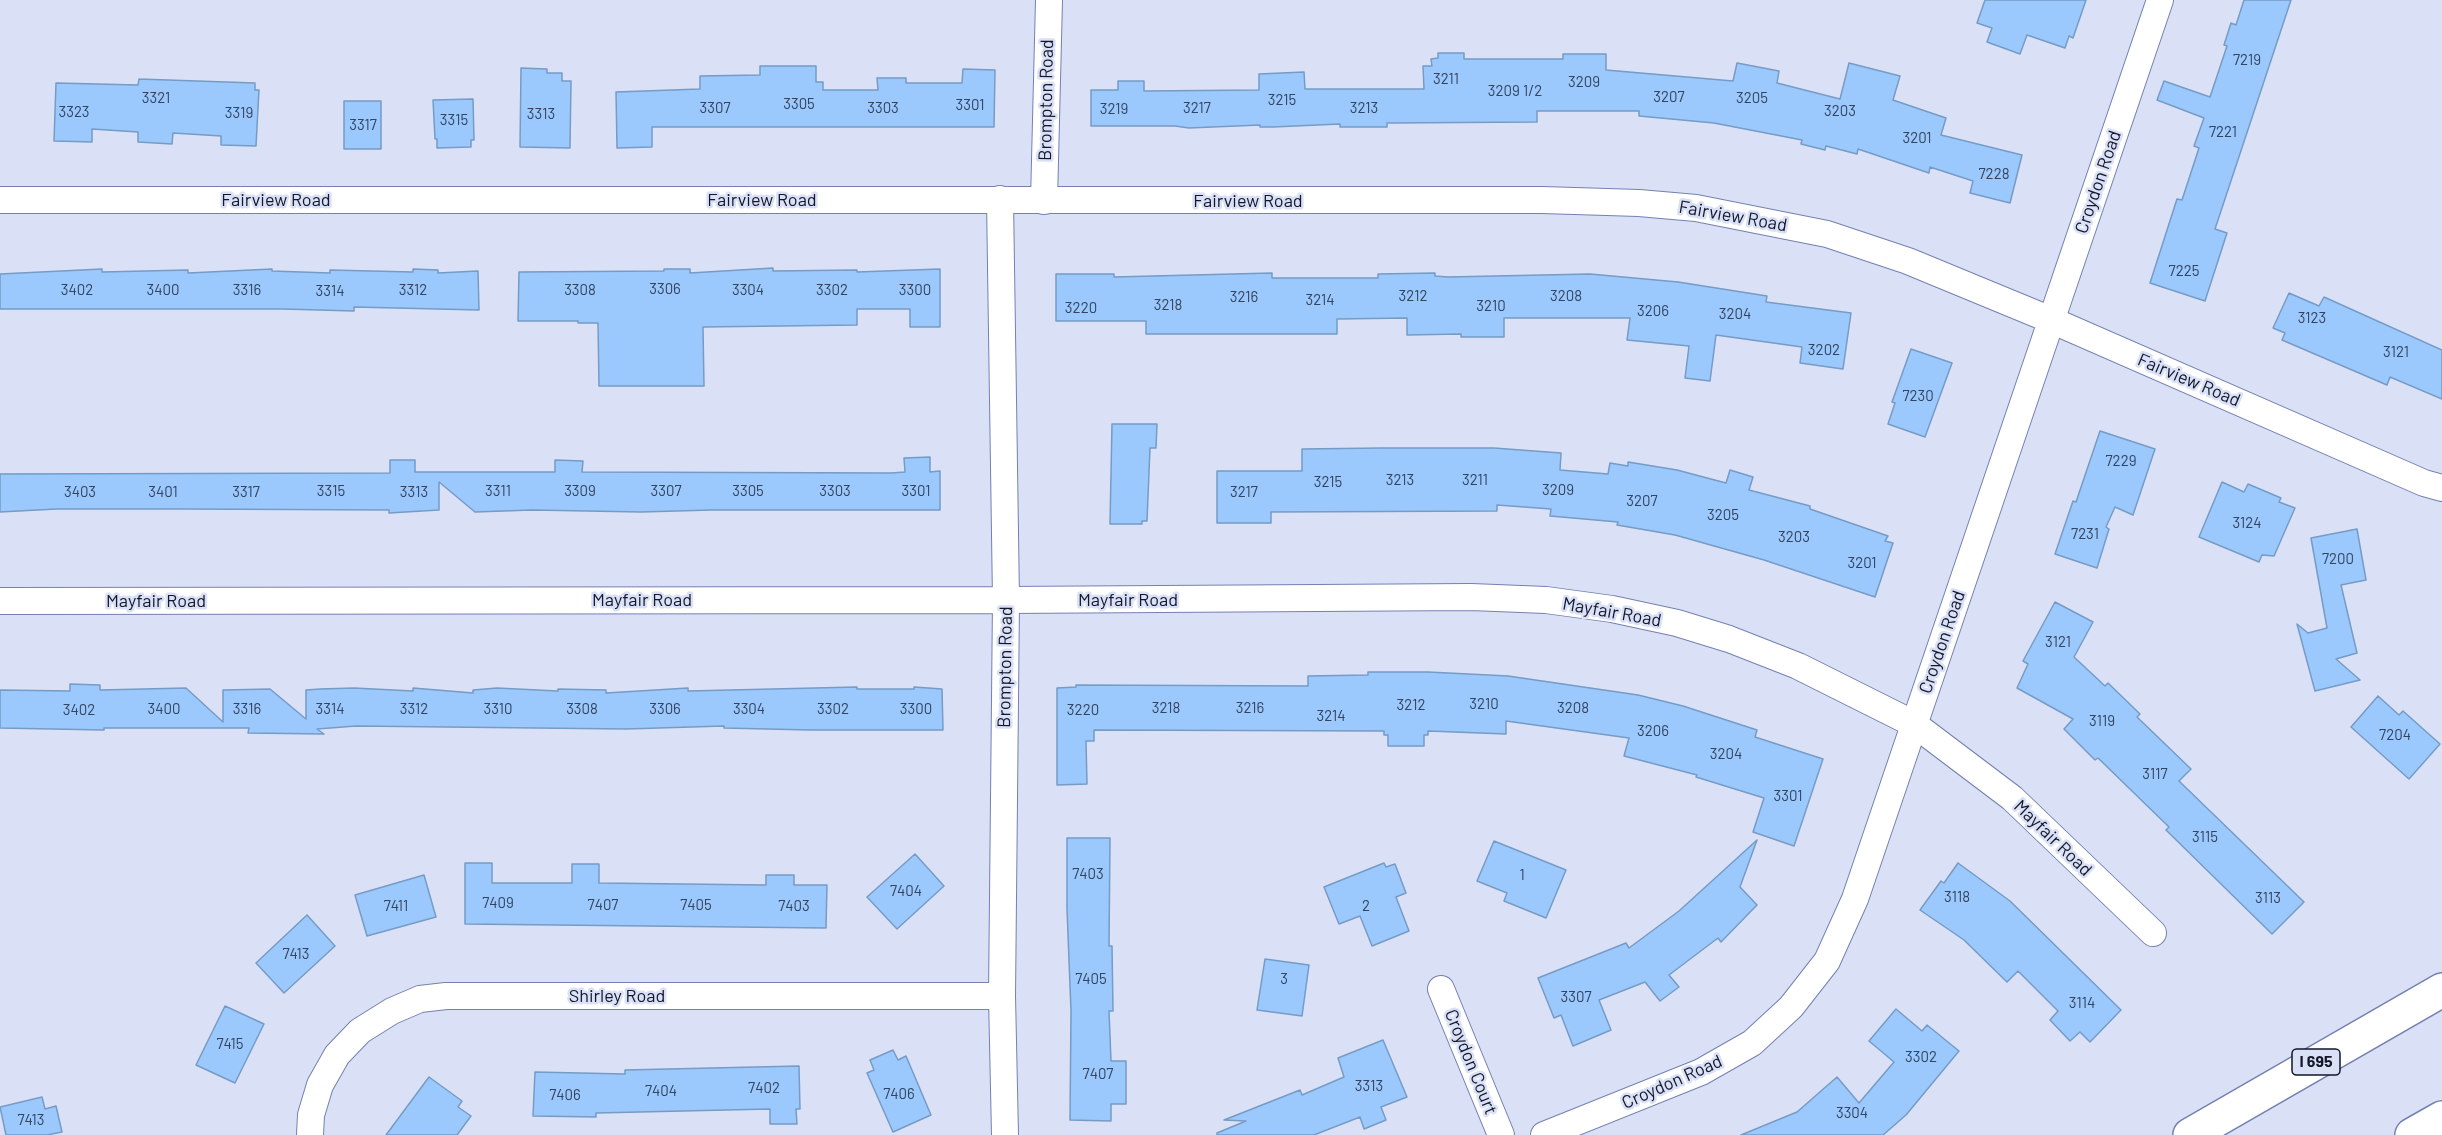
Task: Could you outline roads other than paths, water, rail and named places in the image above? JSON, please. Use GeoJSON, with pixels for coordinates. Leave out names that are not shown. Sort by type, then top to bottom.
{"type":"FeatureCollection","features":[{"type":"Feature","properties":{"kind":"highway","name":"I 695"},"geometry":{"type":"LineString","coordinates":[[2190,1135],[2442,990]]}},
{"type":"Feature","properties":{"kind":"highway"},"geometry":{"type":"LineString","coordinates":[[2412,1135],[2442,1118]]}},
{"type":"Feature","properties":{"kind":"street","name":"Brompton Road"},"geometry":{"type":"LineString","coordinates":[[1044,201],[1048,0]]}},
{"type":"Feature","properties":{"kind":"street","name":"Croydon Road"},"geometry":{"type":"LineString","coordinates":[[1544,1135],[1701,1072],[1752,1043],[1791,1007],[1827,961],[1855,899],[2160,0]]}},
{"type":"Feature","properties":{"kind":"street","name":"Brompton Road"},"geometry":{"type":"LineString","coordinates":[[1000,199],[1006,600],[1002,996],[1005,1135]]}},
{"type":"Feature","properties":{"kind":"street","name":"Fairview Road"},"geometry":{"type":"LineString","coordinates":[[0,200],[1542,200],[1639,202],[1696,208],[1827,234],[1908,261],[2051,320],[2359,456],[2424,483],[2442,488]]}},
{"type":"Feature","properties":{"kind":"street","name":"Mayfair Road"},"geometry":{"type":"LineString","coordinates":[[0,601],[1471,597],[1546,600],[1612,609],[1729,639],[1798,666],[1914,724],[2012,798],[2153,933]]}},
{"type":"Feature","properties":{"kind":"street","name":"Croydon Court"},"geometry":{"type":"LineString","coordinates":[[1441,989],[1501,1135]]}},
{"type":"Feature","properties":{"kind":"street","name":"Shirley Road"},"geometry":{"type":"LineString","coordinates":[[310,1135],[311,1115],[320,1085],[337,1055],[360,1031],[392,1011],[420,999],[458,996],[1002,996]]}}]}
